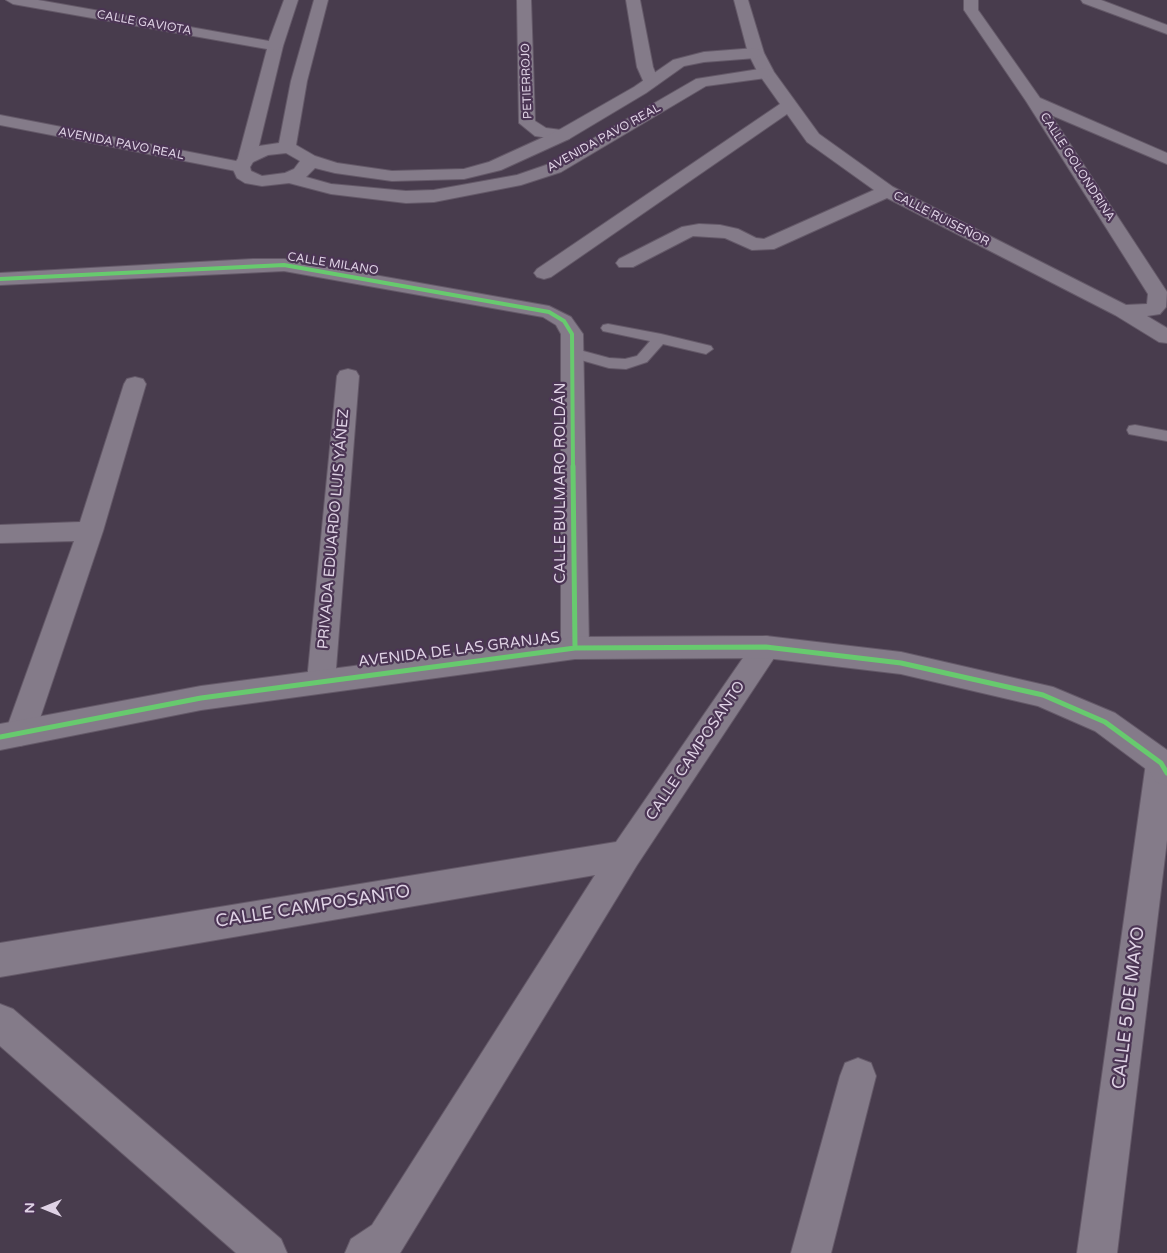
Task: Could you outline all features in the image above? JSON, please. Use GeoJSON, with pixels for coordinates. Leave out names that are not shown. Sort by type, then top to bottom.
{"type":"FeatureCollection","features":[{"type":"Feature","properties":{"kind":"street","name":"CALLE GAVIOTA"},"geometry":{"type":"LineString","coordinates":[[13,0],[275,46]]}},
{"type":"Feature","properties":{"kind":"street"},"geometry":{"type":"LineString","coordinates":[[291,0],[275,46],[244,163],[244,174],[251,179],[262,181],[290,178],[307,167],[308,160]]}},
{"type":"Feature","properties":{"kind":"street"},"geometry":{"type":"LineString","coordinates":[[244,163],[265,150],[287,148],[299,81],[321,0]]}},
{"type":"Feature","properties":{"kind":"street","name":"PETIERROJO"},"geometry":{"type":"LineString","coordinates":[[524,0],[527,124],[541,132],[563,135]]}},
{"type":"Feature","properties":{"kind":"street"},"geometry":{"type":"LineString","coordinates":[[633,0],[645,67],[651,82]]}},
{"type":"Feature","properties":{"kind":"street","name":"CALLE RUISEÑOR"},"geometry":{"type":"LineString","coordinates":[[741,0],[756,53],[766,73],[788,106],[813,138],[887,191],[1122,311],[1167,337]]}},
{"type":"Feature","properties":{"kind":"street","name":"CALLE GOLONDRINA"},"geometry":{"type":"LineString","coordinates":[[971,0],[971,10],[1034,100],[1158,294],[1159,303],[1152,310],[1122,311]]}},
{"type":"Feature","properties":{"kind":"street"},"geometry":{"type":"LineString","coordinates":[[1088,0],[1167,30]]}},
{"type":"Feature","properties":{"kind":"street","name":"AVENIDA PAVO REAL"},"geometry":{"type":"LineString","coordinates":[[287,148],[298,150],[308,160],[335,168],[392,176],[464,174],[495,166],[563,135],[679,63],[704,57],[756,53]]}},
{"type":"Feature","properties":{"kind":"street","name":"AVENIDA PAVO REAL"},"geometry":{"type":"LineString","coordinates":[[290,178],[331,189],[406,197],[434,196],[521,180],[556,168],[702,82],[766,73]]}},
{"type":"Feature","properties":{"kind":"street"},"geometry":{"type":"LineString","coordinates":[[1034,100],[1167,159]]}},
{"type":"Feature","properties":{"kind":"street"},"geometry":{"type":"LineString","coordinates":[[544,273],[788,106]]}},
{"type":"Feature","properties":{"kind":"street","name":"AVENIDA PAVO REAL"},"geometry":{"type":"LineString","coordinates":[[0,120],[244,163]]}},
{"type":"Feature","properties":{"kind":"street"},"geometry":{"type":"LineString","coordinates":[[626,263],[689,232],[699,230],[731,234],[758,246],[766,245],[887,191]]}},
{"type":"Feature","properties":{"kind":"street","name":"CALLE MILANO"},"geometry":{"type":"LineString","coordinates":[[0,279],[253,265],[284,265],[549,312],[564,321]]}},
{"type":"Feature","properties":{"kind":"street","name":"CALLE MILANO"},"geometry":{"type":"LineString","coordinates":[[0,270],[34,277]]}},
{"type":"Feature","properties":{"kind":"street","name":"CALLE BULMARO ROLDÁN"},"geometry":{"type":"LineString","coordinates":[[564,321],[572,334],[575,648]]}},
{"type":"Feature","properties":{"kind":"street","name":"PRIVADA EDUARDO LUIS YÁÑEZ"},"geometry":{"type":"LineString","coordinates":[[321,681],[348,376]]}},
{"type":"Feature","properties":{"kind":"street"},"geometry":{"type":"LineString","coordinates":[[10,735],[90,531],[135,384]]}},
{"type":"Feature","properties":{"kind":"street"},"geometry":{"type":"LineString","coordinates":[[0,534],[90,531]]}},
{"type":"Feature","properties":{"kind":"street","name":"AVENIDA DE LAS GRANJAS"},"geometry":{"type":"LineString","coordinates":[[10,735],[201,698],[575,648],[766,647],[901,663],[1043,695],[1105,722],[1164,768]]}},
{"type":"Feature","properties":{"kind":"street","name":"CALLE CAMPOSANTO"},"geometry":{"type":"LineString","coordinates":[[365,1253],[386,1240],[626,855],[766,647]]}},
{"type":"Feature","properties":{"kind":"street","name":"CALLE 5 DE MAYO"},"geometry":{"type":"LineString","coordinates":[[1097,1253],[1164,768]]}},
{"type":"Feature","properties":{"kind":"street","name":"CALLE CAMPOSANTO"},"geometry":{"type":"LineString","coordinates":[[0,960],[626,855]]}},
{"type":"Feature","properties":{"kind":"street"},"geometry":{"type":"LineString","coordinates":[[0,1022],[267,1253]]}},
{"type":"Feature","properties":{"kind":"street"},"geometry":{"type":"LineString","coordinates":[[811,1253],[858,1076]]}},
{"type":"Feature","properties":{"kind":"lane"},"geometry":{"type":"LineString","coordinates":[[608,328],[706,349]]}},
{"type":"Feature","properties":{"kind":"lane"},"geometry":{"type":"LineString","coordinates":[[572,353],[609,363],[626,364],[642,359],[661,338]]}},
{"type":"Feature","properties":{"kind":"lane"},"geometry":{"type":"LineString","coordinates":[[1135,430],[1167,436]]}},
{"type":"Feature","properties":{"kind":"cycle path"},"geometry":{"type":"LineString","coordinates":[[0,279],[253,265],[284,265],[549,312],[564,321],[572,334],[575,648]]}},
{"type":"Feature","properties":{"kind":"cycle path"},"geometry":{"type":"LineString","coordinates":[[0,737],[201,698],[575,648],[766,647],[901,663],[1043,695],[1105,722],[1161,763],[1167,773]]}}]}
